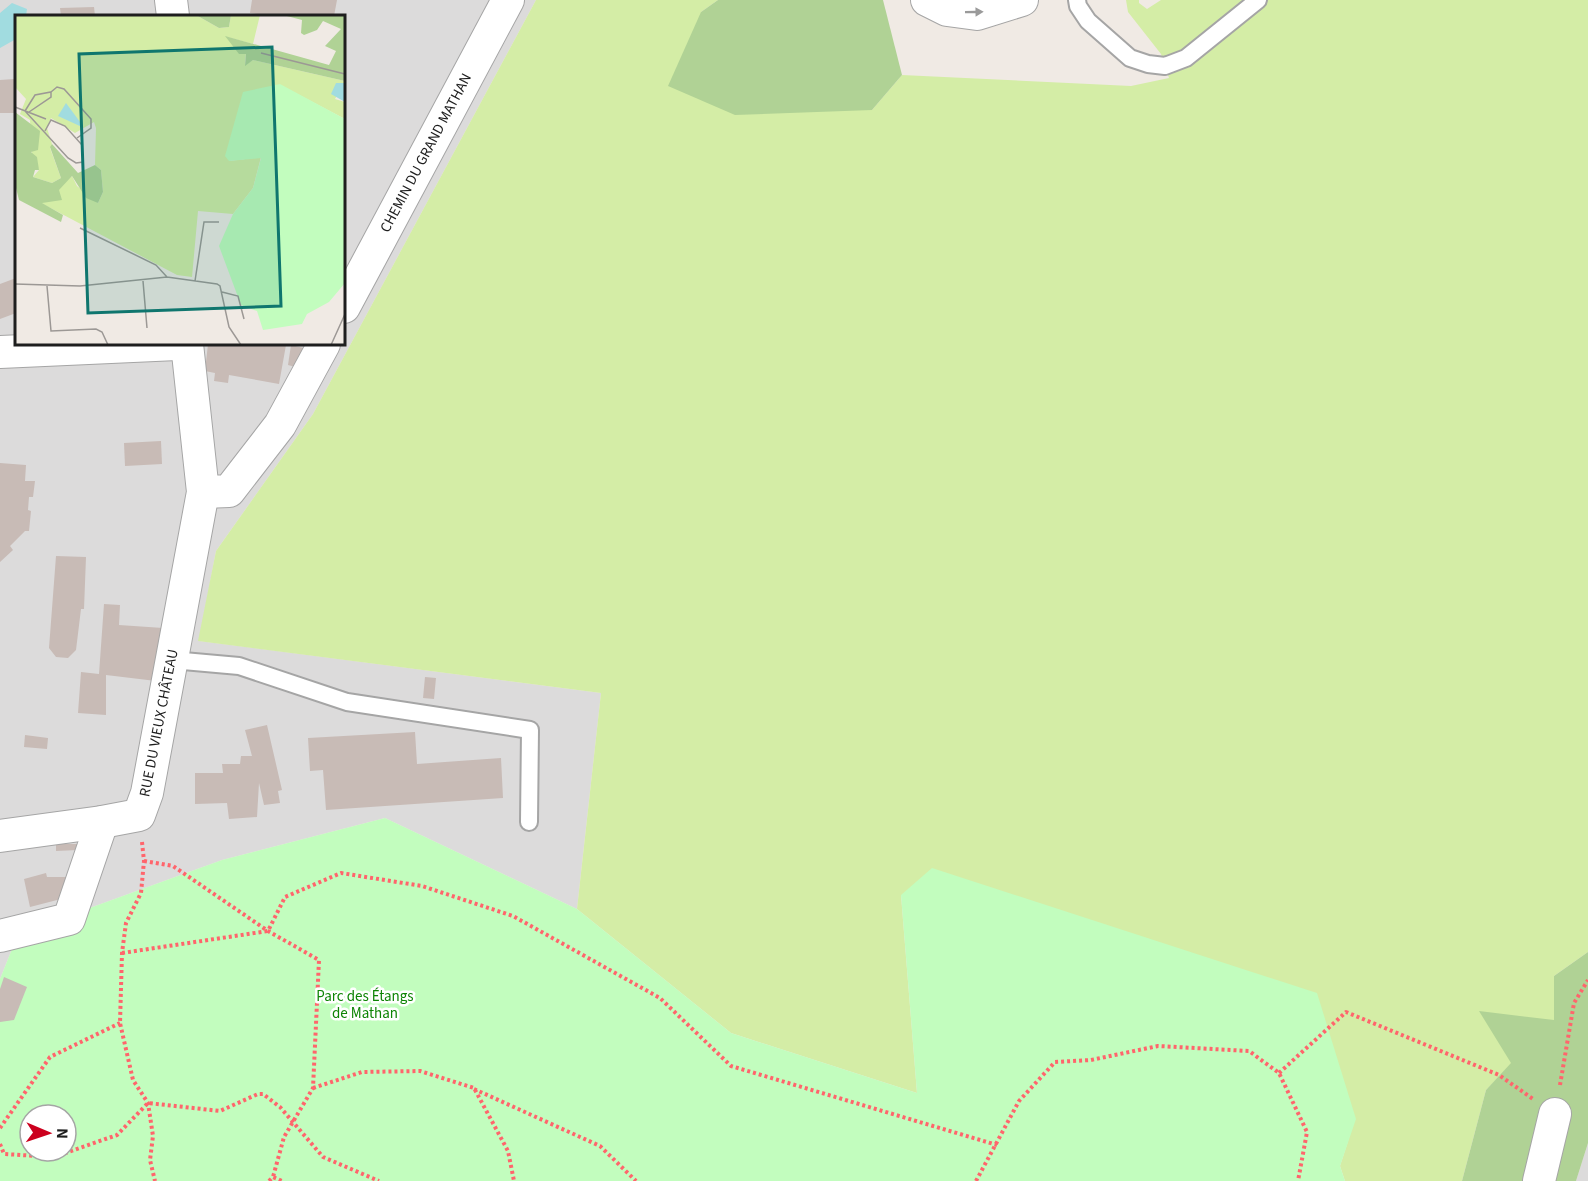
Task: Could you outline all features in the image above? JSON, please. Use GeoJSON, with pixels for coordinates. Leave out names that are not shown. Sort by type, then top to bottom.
{"type":"FeatureCollection","features":[{"type":"Feature","properties":{"kind":"street"},"geometry":{"type":"LineString","coordinates":[[171,0],[172,15]]}},
{"type":"Feature","properties":{"kind":"street","name":"CHEMIN DU GRAND MATHAN"},"geometry":{"type":"LineString","coordinates":[[345,305],[508,0]]}},
{"type":"Feature","properties":{"kind":"street"},"geometry":{"type":"LineString","coordinates":[[927,0],[947,10],[977,14],[1022,0]]}},
{"type":"Feature","properties":{"kind":"street"},"geometry":{"type":"LineString","coordinates":[[0,352],[155,345]]}},
{"type":"Feature","properties":{"kind":"street","name":"RUE DU VIEUX CHÂTEAU"},"geometry":{"type":"LineString","coordinates":[[0,836],[139,815],[147,793],[203,492],[187,345]]}},
{"type":"Feature","properties":{"kind":"street"},"geometry":{"type":"LineString","coordinates":[[203,492],[229,491],[280,425],[323,345]]}},
{"type":"Feature","properties":{"kind":"street"},"geometry":{"type":"LineString","coordinates":[[0,936],[69,919],[102,822]]}},
{"type":"Feature","properties":{"kind":"street"},"geometry":{"type":"LineString","coordinates":[[1539,1181],[1555,1114]]}},
{"type":"Feature","properties":{"kind":"lane"},"geometry":{"type":"LineString","coordinates":[[1077,0],[1078,6],[1088,21],[1130,58],[1148,64],[1166,66],[1186,58],[1258,0]]}},
{"type":"Feature","properties":{"kind":"lane"},"geometry":{"type":"LineString","coordinates":[[172,660],[239,666],[347,702],[530,730],[529,822]]}},
{"type":"Feature","properties":{"kind":"path"},"geometry":{"type":"LineString","coordinates":[[143,851],[141,893],[126,923],[122,953],[120,1023],[133,1080],[148,1103],[153,1136],[150,1160],[155,1181]]}},
{"type":"Feature","properties":{"kind":"path"},"geometry":{"type":"LineString","coordinates":[[144,861],[173,866],[268,931],[319,960],[313,1088],[285,1137],[271,1179],[282,1181]]}},
{"type":"Feature","properties":{"kind":"path"},"geometry":{"type":"LineString","coordinates":[[268,931],[285,897],[341,873],[422,886],[513,916],[660,998],[731,1066],[997,1145]]}},
{"type":"Feature","properties":{"kind":"path"},"geometry":{"type":"LineString","coordinates":[[122,953],[268,931]]}},
{"type":"Feature","properties":{"kind":"path"},"geometry":{"type":"LineString","coordinates":[[1279,1073],[1346,1012],[1499,1075],[1555,1114],[1574,1004],[1588,980]]}},
{"type":"Feature","properties":{"kind":"path"},"geometry":{"type":"LineString","coordinates":[[0,1128],[50,1056],[120,1023]]}},
{"type":"Feature","properties":{"kind":"path"},"geometry":{"type":"LineString","coordinates":[[976,1181],[1019,1101],[1055,1062],[1091,1060],[1158,1046],[1249,1051],[1279,1073],[1306,1132],[1298,1181]]}},
{"type":"Feature","properties":{"kind":"path"},"geometry":{"type":"LineString","coordinates":[[313,1088],[362,1071],[420,1071],[474,1088],[600,1146],[636,1181]]}},
{"type":"Feature","properties":{"kind":"path"},"geometry":{"type":"LineString","coordinates":[[474,1088],[508,1151],[514,1181]]}},
{"type":"Feature","properties":{"kind":"path"},"geometry":{"type":"LineString","coordinates":[[148,1103],[220,1111],[258,1094],[263,1095],[294,1121],[323,1157],[379,1181]]}},
{"type":"Feature","properties":{"kind":"path"},"geometry":{"type":"LineString","coordinates":[[0,1144],[4,1154],[54,1157],[117,1135],[148,1103]]}},
{"type":"Feature","properties":{"kind":"shaded area"},"geometry":{"type":"Polygon","coordinates":[[[0,0],[536,0],[313,414],[216,551],[199,641],[601,693],[577,909],[385,818],[222,860],[18,934],[0,979],[0,0]]]}},
{"type":"Feature","properties":{"kind":"shaded area"},"geometry":{"type":"Polygon","coordinates":[[[1588,1143],[1588,1181],[1576,1181],[1588,1143]]]}},
{"type":"Feature","properties":{"kind":"green space"},"geometry":{"type":"Polygon","coordinates":[[[536,0],[718,0],[701,12],[872,110],[902,75],[1131,86],[1169,78],[1161,54],[1128,12],[1126,0],[1139,0],[1139,3],[1147,9],[1161,0],[1588,0],[1588,952],[1554,976],[1554,1020],[1486,1090],[1462,1181],[1345,1181],[1340,1166],[1355,1119],[901,895],[917,1093],[731,1033],[577,909],[601,693],[198,641],[216,551],[313,414],[536,0]]]}},
{"type":"Feature","properties":{"kind":"green space"},"geometry":{"type":"Polygon","coordinates":[[[718,0],[883,0],[902,75],[872,110],[735,115],[668,86],[701,12],[718,0]]]}},
{"type":"Feature","properties":{"kind":"green space","name":"Parc des Étangs de Mathan"},"geometry":{"type":"Polygon","coordinates":[[[385,818],[577,909],[731,1033],[917,1093],[901,895],[932,868],[1317,993],[1356,1119],[1340,1166],[1345,1181],[0,1181],[0,979],[18,934],[222,860],[385,818]]]}},
{"type":"Feature","properties":{"kind":"green space"},"geometry":{"type":"Polygon","coordinates":[[[1588,952],[1588,1143],[1576,1181],[1462,1181],[1486,1090],[1511,1063],[1479,1011],[1554,1020],[1554,976],[1588,952]]]}},
{"type":"Feature","properties":{"kind":"water"},"geometry":{"type":"Polygon","coordinates":[[[12,3],[27,9],[26,15],[15,15],[15,40],[0,48],[0,13],[12,3]]]}},
{"type":"Feature","properties":{"kind":"building"},"geometry":{"type":"Polygon","coordinates":[[[252,0],[337,0],[334,15],[250,13],[252,0]]]}},
{"type":"Feature","properties":{"kind":"building"},"geometry":{"type":"Polygon","coordinates":[[[94,7],[95,15],[61,15],[60,8],[94,7]]]}},
{"type":"Feature","properties":{"kind":"building"},"geometry":{"type":"Polygon","coordinates":[[[14,79],[15,113],[0,113],[0,80],[14,79]]]}},
{"type":"Feature","properties":{"kind":"building"},"geometry":{"type":"Polygon","coordinates":[[[15,278],[15,313],[0,319],[0,284],[15,278]]]}},
{"type":"Feature","properties":{"kind":"building"},"geometry":{"type":"Polygon","coordinates":[[[208,345],[286,345],[279,384],[229,375],[228,383],[214,381],[215,373],[205,371],[208,345]]]}},
{"type":"Feature","properties":{"kind":"building"},"geometry":{"type":"Polygon","coordinates":[[[291,345],[308,349],[299,368],[288,365],[291,345]]]}},
{"type":"Feature","properties":{"kind":"building"},"geometry":{"type":"Polygon","coordinates":[[[161,441],[162,464],[125,466],[124,443],[161,441]]]}},
{"type":"Feature","properties":{"kind":"building"},"geometry":{"type":"Polygon","coordinates":[[[0,463],[26,465],[25,481],[35,481],[33,497],[29,497],[28,510],[31,511],[29,531],[25,531],[10,546],[13,550],[0,562],[0,463]]]}},
{"type":"Feature","properties":{"kind":"building"},"geometry":{"type":"Polygon","coordinates":[[[56,556],[86,557],[84,609],[81,609],[76,650],[68,658],[56,657],[49,648],[56,556]]]}},
{"type":"Feature","properties":{"kind":"building"},"geometry":{"type":"Polygon","coordinates":[[[104,604],[120,605],[119,625],[163,628],[156,681],[106,675],[106,715],[78,713],[81,672],[99,674],[104,604]]]}},
{"type":"Feature","properties":{"kind":"building"},"geometry":{"type":"Polygon","coordinates":[[[425,677],[436,678],[434,699],[423,698],[425,677]]]}},
{"type":"Feature","properties":{"kind":"building"},"geometry":{"type":"Polygon","coordinates":[[[267,725],[282,790],[278,791],[280,803],[264,805],[259,783],[257,817],[229,819],[227,803],[195,804],[195,773],[223,773],[222,764],[240,764],[241,756],[252,756],[245,730],[267,725]]]}},
{"type":"Feature","properties":{"kind":"building"},"geometry":{"type":"Polygon","coordinates":[[[415,732],[417,764],[501,758],[503,798],[326,810],[323,770],[310,771],[308,738],[415,732]]]}},
{"type":"Feature","properties":{"kind":"building"},"geometry":{"type":"Polygon","coordinates":[[[25,735],[48,738],[47,749],[24,747],[25,735]]]}},
{"type":"Feature","properties":{"kind":"building"},"geometry":{"type":"Polygon","coordinates":[[[56,844],[77,844],[78,850],[56,851],[56,844]]]}},
{"type":"Feature","properties":{"kind":"building"},"geometry":{"type":"Polygon","coordinates":[[[46,873],[47,877],[71,877],[61,899],[30,907],[24,879],[46,873]]]}},
{"type":"Feature","properties":{"kind":"building"},"geometry":{"type":"Polygon","coordinates":[[[4,977],[27,987],[14,1020],[0,1022],[0,989],[4,977]]]}}]}
